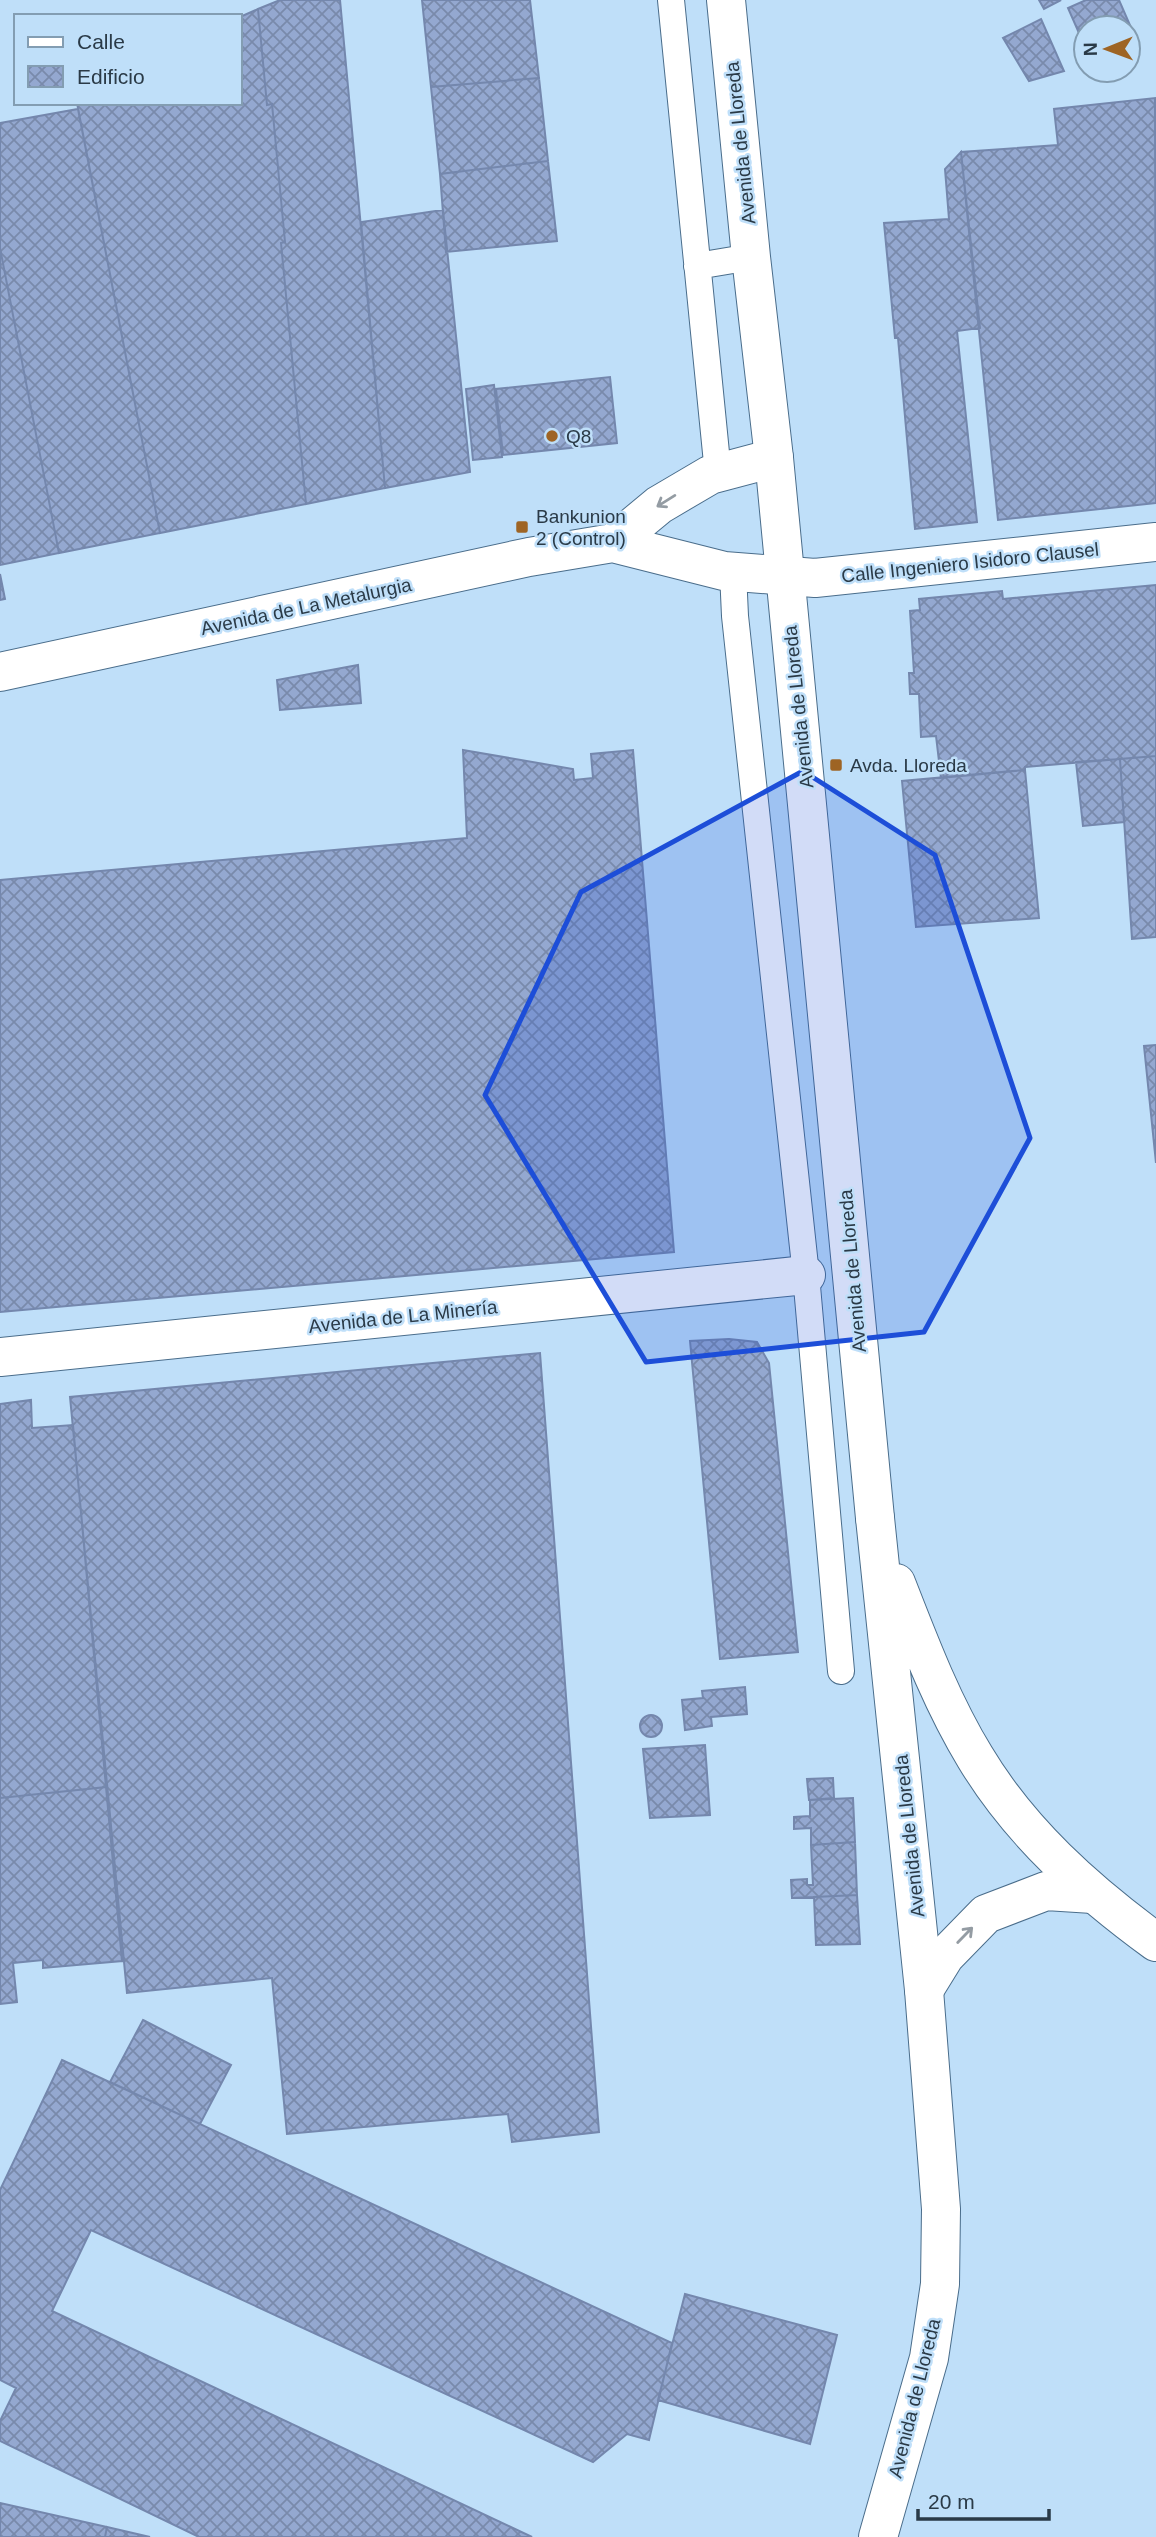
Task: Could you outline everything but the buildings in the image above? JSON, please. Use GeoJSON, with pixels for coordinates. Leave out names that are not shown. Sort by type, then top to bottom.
{"type":"FeatureCollection","features":[{"type":"Feature","properties":{"kind":"street","name":"Avenida de Lloreda"},"geometry":{"type":"LineString","coordinates":[[726,0],[751,257],[775,458],[875,1518],[924,1990],[941,2208],[940,2284],[929,2358],[878,2537]]}},
{"type":"Feature","properties":{"kind":"street"},"geometry":{"type":"LineString","coordinates":[[613,543],[659,505],[710,475],[775,458]]}},
{"type":"Feature","properties":{"kind":"street","name":"Calle Ingeniero Isidoro Clausel"},"geometry":{"type":"LineString","coordinates":[[613,543],[733,572],[815,578],[1156,542]]}},
{"type":"Feature","properties":{"kind":"street","name":"Avenida de La Metalurgia"},"geometry":{"type":"LineString","coordinates":[[0,672],[516,560],[613,543]]}},
{"type":"Feature","properties":{"kind":"street","name":"Avenida de La Minería"},"geometry":{"type":"LineString","coordinates":[[0,1357],[806,1275]]}},
{"type":"Feature","properties":{"kind":"street"},"geometry":{"type":"LineString","coordinates":[[875,1518],[919,1643],[975,1758],[1010,1808],[1049,1853],[1093,1894],[1156,1942]]}},
{"type":"Feature","properties":{"kind":"street"},"geometry":{"type":"LineString","coordinates":[[924,1990],[945,1956],[986,1914],[1046,1891],[1093,1894]]}},
{"type":"Feature","properties":{"kind":"lane"},"geometry":{"type":"LineString","coordinates":[[671,0],[718,473]]}},
{"type":"Feature","properties":{"kind":"lane"},"geometry":{"type":"LineString","coordinates":[[697,266],[751,257]]}},
{"type":"Feature","properties":{"kind":"lane"},"geometry":{"type":"LineString","coordinates":[[733,572],[738,643],[806,1275],[841,1671]]}},
{"type":"Feature","properties":{"kind":"highlighted area"},"geometry":{"type":"Polygon","coordinates":[[[803,771],[935,855],[1030,1138],[924,1332],[646,1362],[485,1095],[581,892],[803,771]]]}},
{"type":"Feature","properties":{"kind":"place","name":"Q8"},"geometry":{"type":"Point","coordinates":[552,436]}},
{"type":"Feature","properties":{"kind":"place","name":"Bankunion 2 (Control)"},"geometry":{"type":"Point","coordinates":[522,527]}},
{"type":"Feature","properties":{"kind":"place","name":"Avda. Lloreda"},"geometry":{"type":"Point","coordinates":[836,765]}}]}
